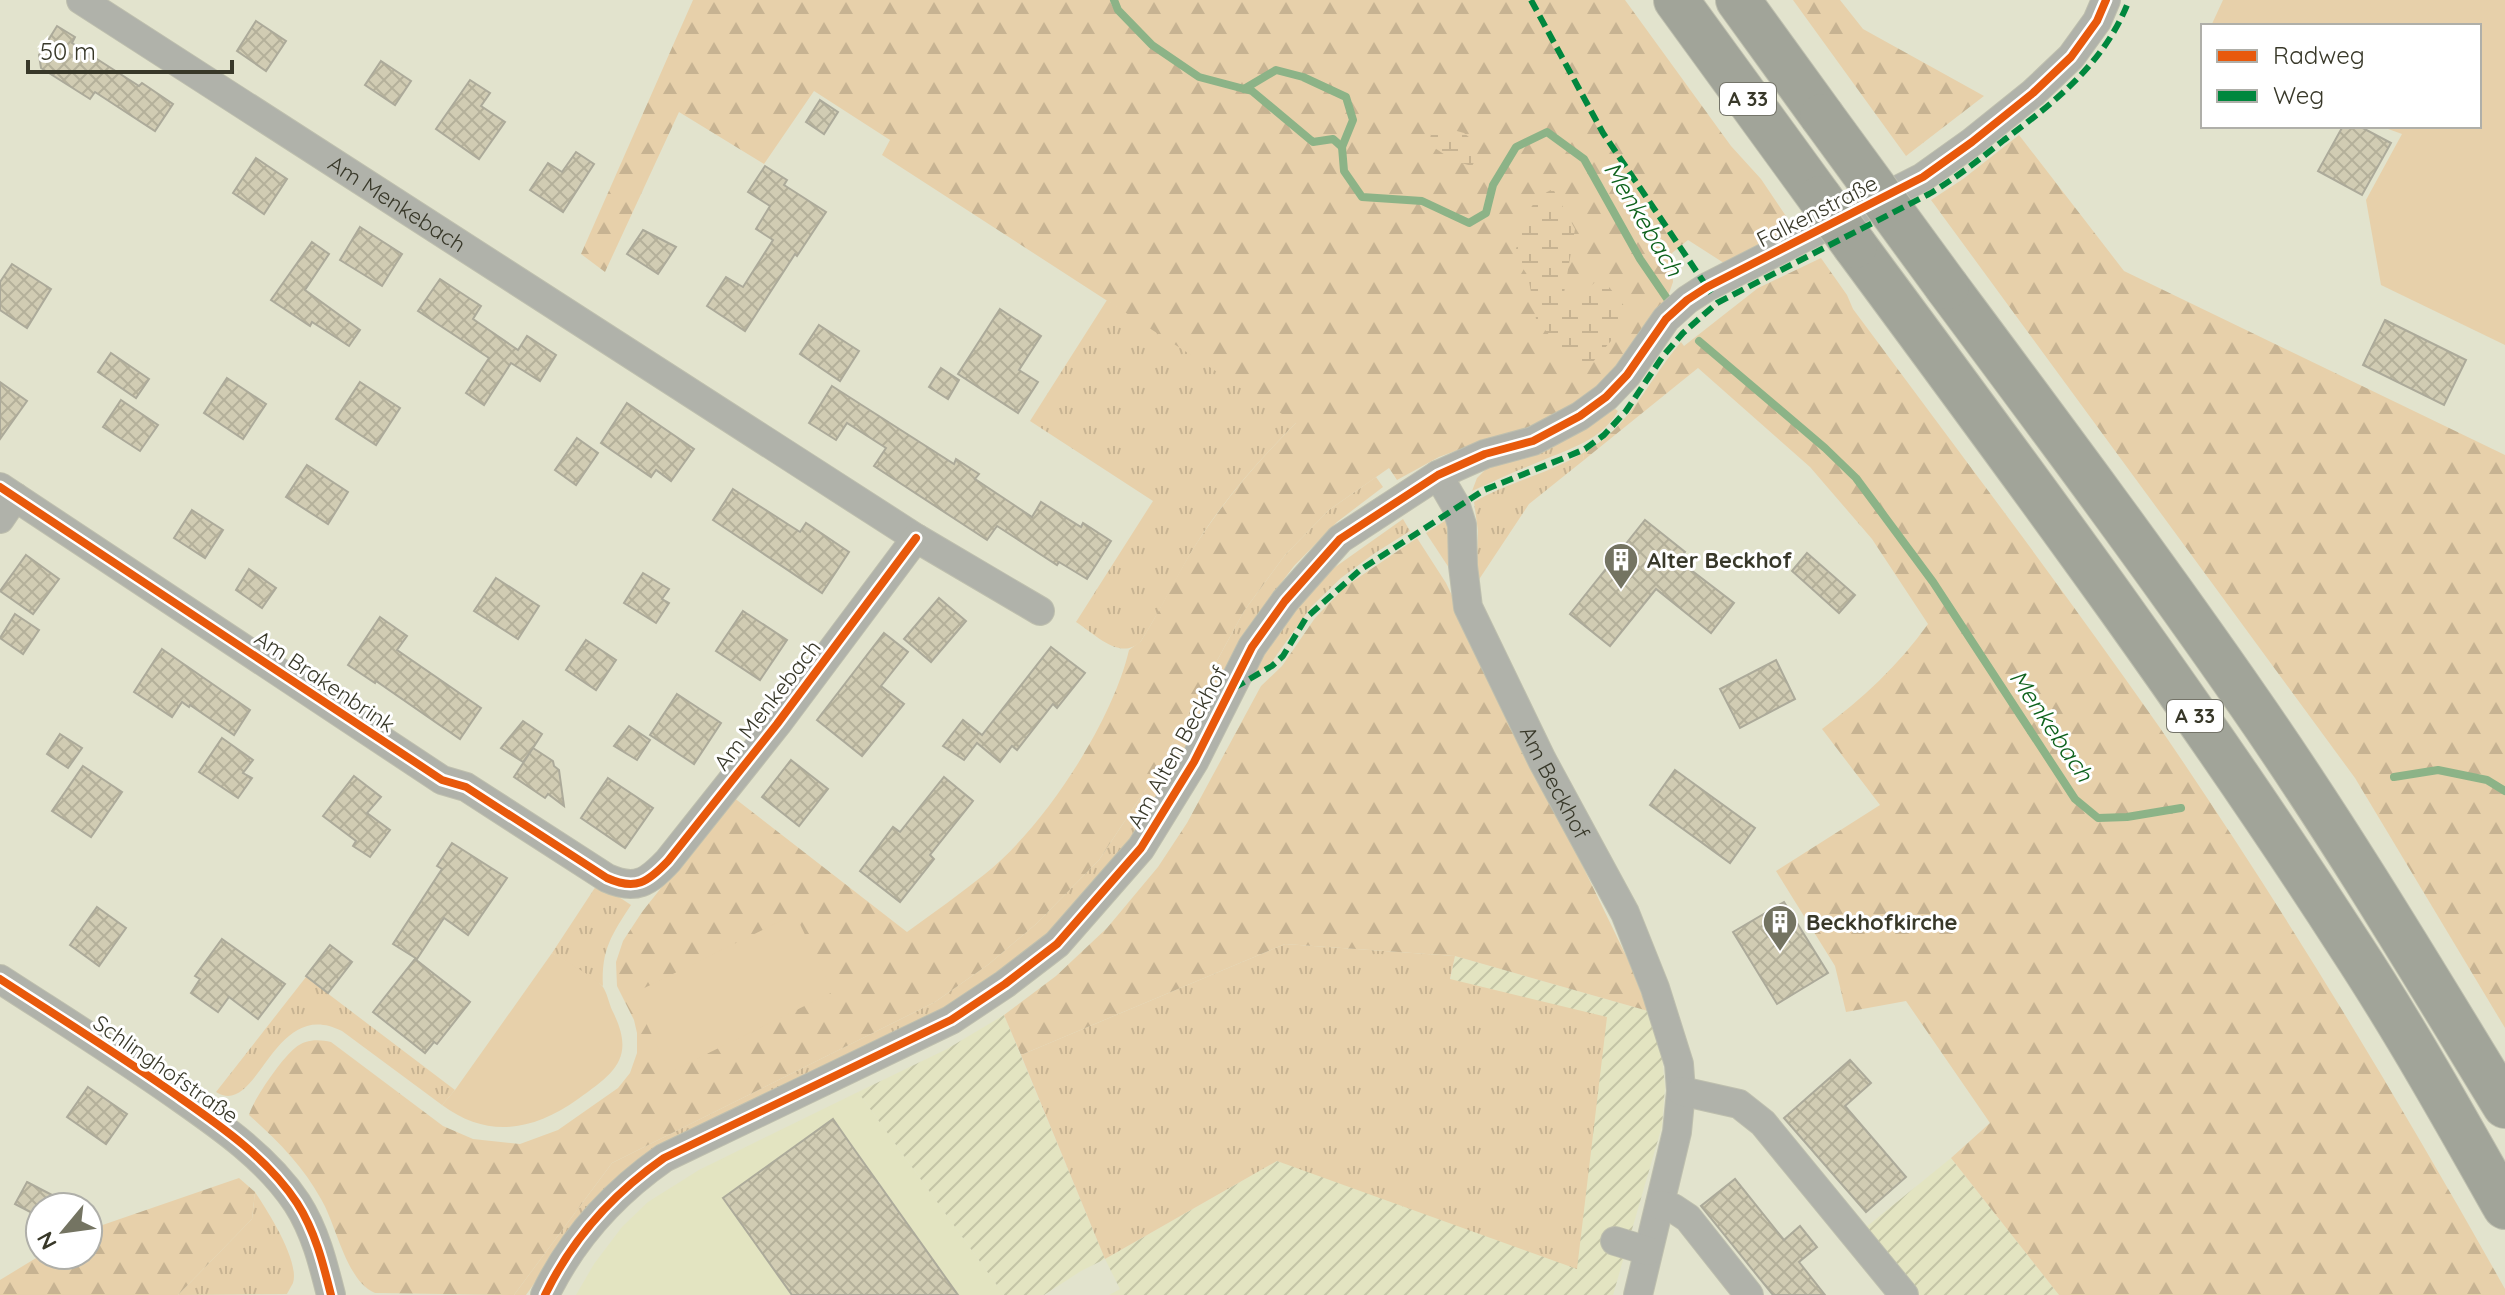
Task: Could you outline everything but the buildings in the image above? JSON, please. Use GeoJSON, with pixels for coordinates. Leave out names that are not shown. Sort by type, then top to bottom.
{"type":"FeatureCollection","features":[{"type":"Feature","properties":{"kind":"highway","name":"A 33"},"geometry":{"type":"LineString","coordinates":[[1676,0],[2058,521],[2207,733],[2352,948],[2505,1207]]}},
{"type":"Feature","properties":{"kind":"highway","name":"A 33"},"geometry":{"type":"LineString","coordinates":[[1738,0],[2250,703],[2376,893],[2505,1106]]}},
{"type":"Feature","properties":{"kind":"street","name":"Am Menkebach"},"geometry":{"type":"LineString","coordinates":[[81,0],[916,538],[1040,611]]}},
{"type":"Feature","properties":{"kind":"street","name":"Falkenstraße"},"geometry":{"type":"LineString","coordinates":[[1533,441],[1557,430],[1606,397],[1627,375],[1666,319],[1687,300],[1923,177],[1972,142],[2033,93],[2071,57],[2097,21],[2106,0]]}},
{"type":"Feature","properties":{"kind":"street","name":"Am Alten Beckhof"},"geometry":{"type":"LineString","coordinates":[[545,1295],[571,1250],[611,1200],[664,1158],[951,1020],[1057,944],[1141,848],[1194,762],[1252,647],[1285,601],[1340,539],[1438,475],[1485,454],[1533,441]]}},
{"type":"Feature","properties":{"kind":"street","name":"Am Beckhof"},"geometry":{"type":"LineString","coordinates":[[1438,475],[1456,506],[1462,525],[1468,607],[1542,760],[1625,913],[1655,988],[1679,1064],[1681,1091],[1677,1132],[1638,1295]]}},
{"type":"Feature","properties":{"kind":"street","name":"Am Brakenbrink"},"geometry":{"type":"LineString","coordinates":[[5,501],[442,780],[466,787],[607,878],[623,885],[638,884]]}},
{"type":"Feature","properties":{"kind":"street","name":"Am Menkebach"},"geometry":{"type":"LineString","coordinates":[[638,884],[653,876],[668,861],[777,724],[916,538]]}},
{"type":"Feature","properties":{"kind":"street","name":"Schlinghofstraße"},"geometry":{"type":"LineString","coordinates":[[0,979],[185,1101],[259,1159],[288,1191],[309,1225],[331,1295]]}},
{"type":"Feature","properties":{"kind":"street"},"geometry":{"type":"LineString","coordinates":[[1681,1091],[1739,1104],[1763,1123],[1904,1295]]}},
{"type":"Feature","properties":{"kind":"street"},"geometry":{"type":"LineString","coordinates":[[1660,1205],[1673,1208],[1688,1218],[1749,1295]]}},
{"type":"Feature","properties":{"kind":"street"},"geometry":{"type":"LineString","coordinates":[[1615,1241],[1648,1251]]}},
{"type":"Feature","properties":{"kind":"shaded area"},"geometry":{"type":"Polygon","coordinates":[[[1455,956],[1648,1011],[1662,1056],[1665,1087],[1662,1126],[1613,1295],[1109,1295],[1120,1289],[1105,1259],[1277,1161],[1407,1201],[1455,956]]]}},
{"type":"Feature","properties":{"kind":"shaded area"},"geometry":{"type":"Polygon","coordinates":[[[1004,1015],[1105,1259],[1044,1295],[1004,1295],[858,1092],[947,1049],[1004,1015]]]}},
{"type":"Feature","properties":{"kind":"shaded area"},"geometry":{"type":"Polygon","coordinates":[[[858,1092],[1004,1295],[576,1295],[594,1264],[622,1227],[648,1202],[699,1170],[858,1092]]]}},
{"type":"Feature","properties":{"kind":"shaded area"},"geometry":{"type":"Polygon","coordinates":[[[1951,1158],[2059,1295],[1919,1295],[1865,1228],[1951,1158]]]}},
{"type":"Feature","properties":{"kind":"green space"},"geometry":{"type":"Polygon","coordinates":[[[693,0],[1625,0],[1731,146],[1761,179],[1796,231],[1727,265],[1688,240],[1672,253],[1673,282],[1663,311],[1597,389],[1576,404],[1530,427],[1439,457],[1397,480],[1389,468],[1329,510],[1285,555],[1244,611],[1155,775],[1099,860],[1036,924],[989,964],[935,1002],[612,1163],[514,1295],[375,1293],[365,1287],[349,1265],[327,1210],[306,1175],[249,1115],[262,1090],[289,1053],[308,1041],[331,1042],[443,1126],[473,1139],[520,1144],[558,1130],[618,1088],[630,1073],[637,1053],[637,1033],[617,986],[616,962],[623,941],[642,912],[733,797],[907,932],[1007,854],[1052,802],[1092,741],[1108,709],[1129,650],[1141,641],[1202,536],[1239,485],[1296,423],[882,155],[890,140],[814,91],[764,164],[679,112],[605,272],[581,254],[693,0]]]}},
{"type":"Feature","properties":{"kind":"green space"},"geometry":{"type":"Polygon","coordinates":[[[1793,0],[1840,0],[1863,29],[1984,96],[1906,156],[1793,0]]]}},
{"type":"Feature","properties":{"kind":"green space"},"geometry":{"type":"Polygon","coordinates":[[[2223,0],[2505,0],[2505,345],[2381,285],[2366,200],[2402,134],[2386,128],[2481,128],[2481,24],[2212,24],[2223,0]]]}},
{"type":"Feature","properties":{"kind":"green space"},"geometry":{"type":"Polygon","coordinates":[[[1439,126],[1464,133],[1476,143],[1477,157],[1472,166],[1454,161],[1429,144],[1432,129],[1439,126]]]}},
{"type":"Feature","properties":{"kind":"green space"},"geometry":{"type":"Polygon","coordinates":[[[2019,135],[2124,271],[2505,455],[2505,1028],[2355,778],[1931,200],[2019,135]]]}},
{"type":"Feature","properties":{"kind":"green space"},"geometry":{"type":"Polygon","coordinates":[[[1553,189],[1575,229],[1564,293],[1577,298],[1601,277],[1625,307],[1624,326],[1591,364],[1566,355],[1536,319],[1528,276],[1514,255],[1531,208],[1543,194],[1553,189]]]}},
{"type":"Feature","properties":{"kind":"green space"},"geometry":{"type":"Polygon","coordinates":[[[1821,258],[1853,309],[2085,622],[2206,796],[2382,1075],[2505,1289],[2505,1295],[2059,1295],[1951,1158],[1990,1123],[1906,1001],[1846,1012],[1835,966],[1776,871],[1880,805],[1822,729],[1879,681],[1928,624],[1872,539],[1810,467],[1698,368],[1584,460],[1583,453],[1600,442],[1626,417],[1681,342],[1684,346],[1758,288],[1821,258]]]}},
{"type":"Feature","properties":{"kind":"green space"},"geometry":{"type":"Polygon","coordinates":[[[1107,300],[1297,422],[1226,502],[1189,556],[1141,641],[1125,649],[1108,644],[1076,622],[1153,501],[1030,421],[1107,300]]]}},
{"type":"Feature","properties":{"kind":"green space"},"geometry":{"type":"Polygon","coordinates":[[[1611,406],[1618,411],[1594,436],[1472,491],[1477,478],[1486,469],[1562,440],[1611,406]]]}},
{"type":"Feature","properties":{"kind":"green space"},"geometry":{"type":"Polygon","coordinates":[[[1583,453],[1584,460],[1529,504],[1476,584],[1478,531],[1474,502],[1583,453]]]}},
{"type":"Feature","properties":{"kind":"green space"},"geometry":{"type":"Polygon","coordinates":[[[1376,477],[1383,487],[1337,522],[1294,566],[1257,615],[1177,765],[1134,836],[1049,933],[1002,971],[946,1008],[703,1126],[558,1250],[526,1295],[514,1295],[612,1163],[935,1002],[989,964],[1036,924],[1099,860],[1155,775],[1244,611],[1285,555],[1329,510],[1376,477]]]}},
{"type":"Feature","properties":{"kind":"green space"},"geometry":{"type":"Polygon","coordinates":[[[1403,519],[1410,531],[1341,578],[1311,607],[1271,663],[1250,679],[1283,622],[1331,570],[1403,519]]]}},
{"type":"Feature","properties":{"kind":"green space"},"geometry":{"type":"Polygon","coordinates":[[[1446,520],[1453,532],[1453,574],[1426,533],[1446,520]]]}},
{"type":"Feature","properties":{"kind":"green space"},"geometry":{"type":"Polygon","coordinates":[[[1417,538],[1446,583],[1630,964],[1648,1011],[1455,956],[1285,944],[1021,1055],[1004,1015],[1056,976],[1107,928],[1158,867],[1187,823],[1261,686],[1282,666],[1315,618],[1346,586],[1417,538]]]}},
{"type":"Feature","properties":{"kind":"green space"},"geometry":{"type":"Polygon","coordinates":[[[598,883],[631,905],[609,943],[603,986],[552,953],[598,883]]]}},
{"type":"Feature","properties":{"kind":"green space"},"geometry":{"type":"Polygon","coordinates":[[[795,914],[833,992],[670,1072],[632,994],[795,914]]]}},
{"type":"Feature","properties":{"kind":"green space"},"geometry":{"type":"Polygon","coordinates":[[[1285,944],[1455,956],[1450,979],[1607,1017],[1577,1269],[1277,1161],[1105,1259],[1021,1055],[1285,944]]]}},
{"type":"Feature","properties":{"kind":"green space"},"geometry":{"type":"Polygon","coordinates":[[[552,953],[600,983],[604,989],[622,1040],[618,1062],[603,1080],[561,1110],[527,1124],[493,1126],[459,1116],[442,1105],[552,953]]]}},
{"type":"Feature","properties":{"kind":"green space"},"geometry":{"type":"Polygon","coordinates":[[[306,977],[455,1090],[442,1105],[342,1031],[318,1024],[299,1029],[283,1042],[244,1089],[231,1096],[216,1092],[306,977]]]}},
{"type":"Feature","properties":{"kind":"green space"},"geometry":{"type":"Polygon","coordinates":[[[239,1178],[255,1192],[252,1219],[178,1295],[0,1295],[0,1280],[24,1265],[24,1271],[104,1271],[104,1224],[239,1178]]]}},
{"type":"Feature","properties":{"kind":"green space"},"geometry":{"type":"Polygon","coordinates":[[[255,1192],[281,1236],[292,1262],[293,1283],[287,1294],[178,1295],[252,1219],[255,1192]]]}},
{"type":"Feature","properties":{"kind":"waterway","name":"Menkebach"},"geometry":{"type":"LineString","coordinates":[[1114,0],[1118,10],[1152,45],[1199,77],[1252,91],[1313,142],[1333,139],[1342,147],[1344,171],[1362,197],[1422,201],[1469,223],[1486,213],[1493,185],[1516,147],[1547,132],[1584,159],[1640,259],[1668,300]]}},
{"type":"Feature","properties":{"kind":"waterway"},"geometry":{"type":"LineString","coordinates":[[1244,89],[1276,70],[1303,77],[1346,97],[1353,120],[1342,147]]}},
{"type":"Feature","properties":{"kind":"waterway","name":"Menkebach"},"geometry":{"type":"LineString","coordinates":[[1699,341],[1856,478],[1933,582],[2075,799],[2098,818],[2127,817],[2181,808]]}},
{"type":"Feature","properties":{"kind":"waterway","name":"Menkebach"},"geometry":{"type":"LineString","coordinates":[[2394,777],[2438,770],[2487,780],[2505,791]]}},
{"type":"Feature","properties":{"kind":"marked path"},"geometry":{"type":"LineString","coordinates":[[1531,0],[1603,133],[1711,293]]}},
{"type":"Feature","properties":{"kind":"marked path"},"geometry":{"type":"LineString","coordinates":[[1234,688],[1283,656],[1306,618],[1360,570],[1484,490],[1585,449],[1604,435],[1626,411],[1663,356],[1683,333],[1717,303],[1929,194],[1977,161],[2042,111],[2077,79],[2107,43],[2129,0]]}},
{"type":"Feature","properties":{"kind":"cycle path"},"geometry":{"type":"LineString","coordinates":[[545,1295],[581,1236],[628,1186],[664,1158],[951,1020],[1057,944],[1141,848],[1194,762],[1252,647],[1285,601],[1340,539],[1438,475],[1485,454],[1533,441],[1580,416],[1606,397],[1627,375],[1666,319],[1687,300],[1923,177],[2033,93],[2071,57],[2097,21],[2106,0]]}},
{"type":"Feature","properties":{"kind":"cycle path"},"geometry":{"type":"LineString","coordinates":[[0,487],[442,780],[466,787],[607,878],[626,884],[648,879],[668,861],[777,724],[916,538]]}},
{"type":"Feature","properties":{"kind":"cycle path"},"geometry":{"type":"LineString","coordinates":[[0,979],[157,1082],[228,1132],[258,1158],[285,1187],[309,1225],[331,1295]]}},
{"type":"Feature","properties":{"kind":"place","name":"Alter Beckhof"},"geometry":{"type":"Point","coordinates":[1621,591]}},
{"type":"Feature","properties":{"kind":"place","name":"Beckhofkirche"},"geometry":{"type":"Point","coordinates":[1780,953]}}]}
